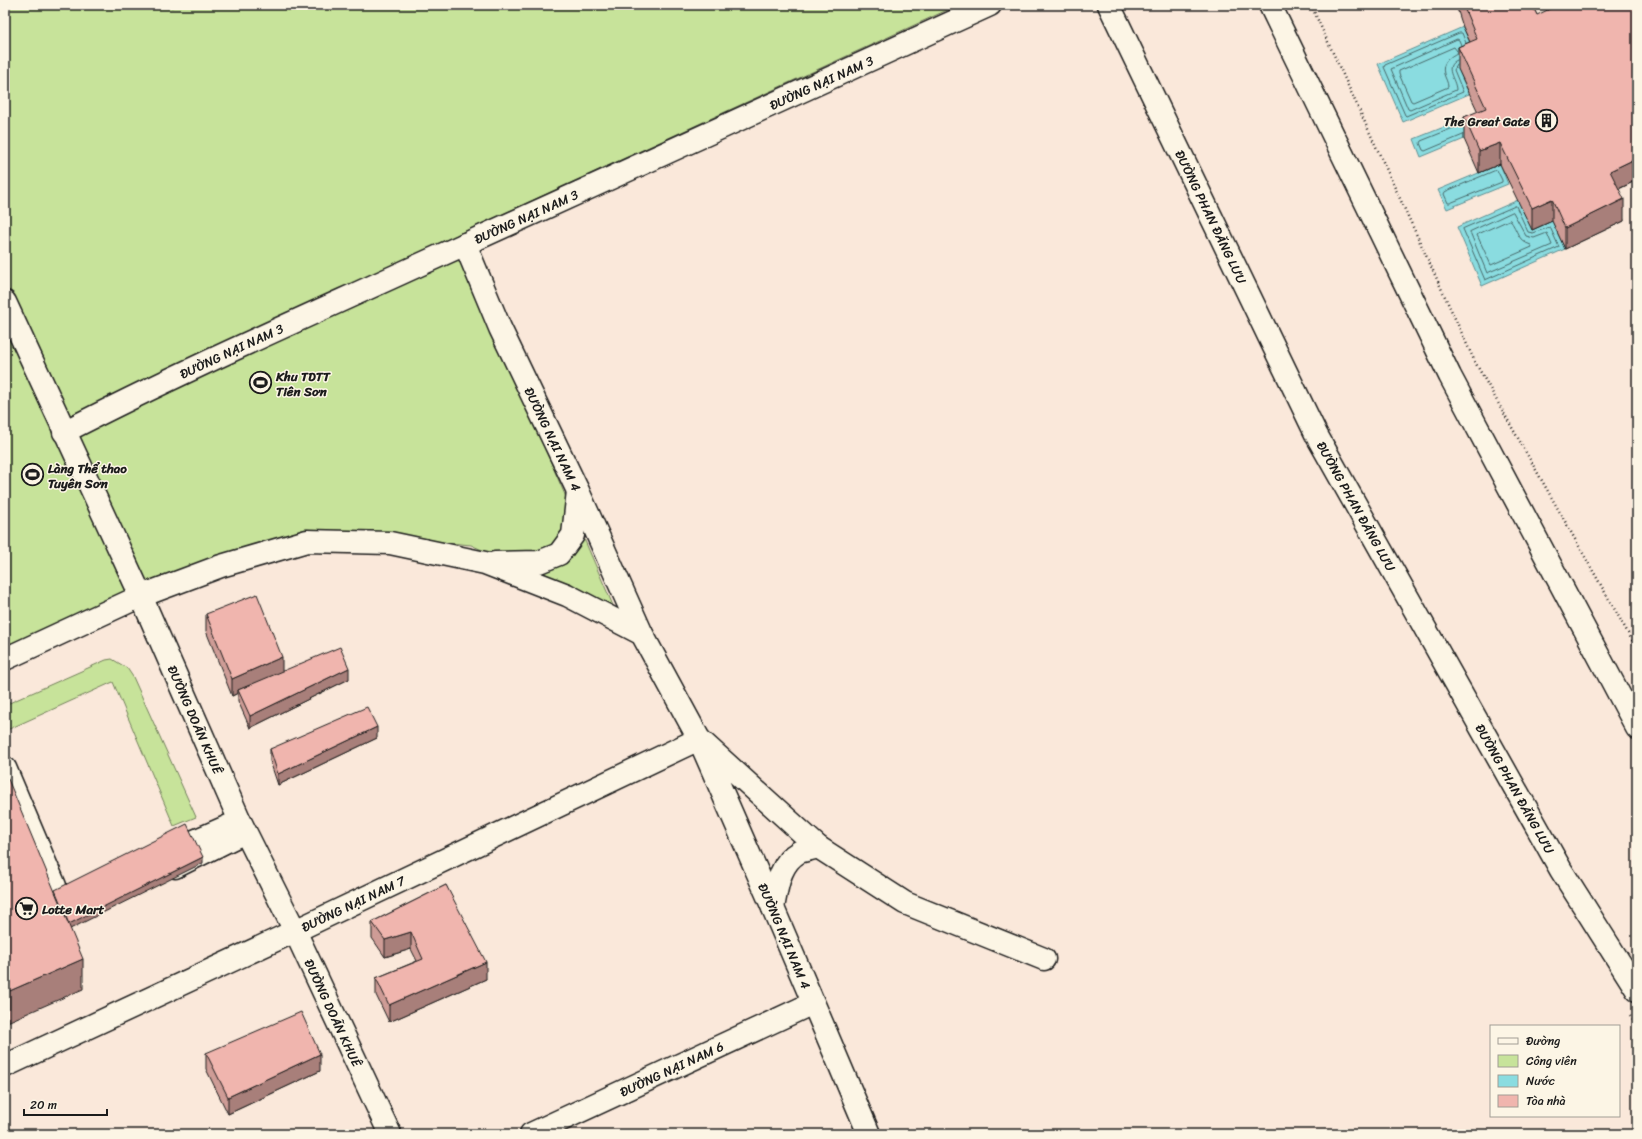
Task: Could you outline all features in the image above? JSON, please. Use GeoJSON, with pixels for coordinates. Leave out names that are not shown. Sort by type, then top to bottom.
{"type":"FeatureCollection","features":[{"type":"Feature","properties":{"kind":"street","name":"ĐƯỜNG NẠI NAM 3"},"geometry":{"type":"LineString","coordinates":[[64,432],[144,391],[990,5]]}},
{"type":"Feature","properties":{"kind":"street","name":"ĐƯỜNG PHAN ĐĂNG LƯU"},"geometry":{"type":"LineString","coordinates":[[1109,5],[1317,436],[1561,870],[1637,990]]}},
{"type":"Feature","properties":{"kind":"street"},"geometry":{"type":"LineString","coordinates":[[1270,5],[1450,376],[1637,728]]}},
{"type":"Feature","properties":{"kind":"street","name":"ĐƯỜNG NẠI NAM 4"},"geometry":{"type":"LineString","coordinates":[[465,244],[500,328],[578,491],[642,634],[699,738],[774,908],[869,1134]]}},
{"type":"Feature","properties":{"kind":"street","name":"ĐƯỜNG DOÃN KHUÊ"},"geometry":{"type":"LineString","coordinates":[[5,302],[141,596],[243,827],[295,931],[390,1134]]}},
{"type":"Feature","properties":{"kind":"street"},"geometry":{"type":"LineString","coordinates":[[486,563],[539,562],[559,554],[573,535],[578,491]]}},
{"type":"Feature","properties":{"kind":"street"},"geometry":{"type":"LineString","coordinates":[[5,659],[141,596],[221,566],[307,541],[390,543],[486,563],[567,595],[642,634]]}},
{"type":"Feature","properties":{"kind":"street"},"geometry":{"type":"LineString","coordinates":[[699,738],[818,847],[905,903],[1044,959]]}},
{"type":"Feature","properties":{"kind":"street","name":"ĐƯỜNG NẠI NAM 7"},"geometry":{"type":"LineString","coordinates":[[5,1066],[295,931],[699,738]]}},
{"type":"Feature","properties":{"kind":"street"},"geometry":{"type":"LineString","coordinates":[[5,768],[55,886]]}},
{"type":"Feature","properties":{"kind":"street"},"geometry":{"type":"LineString","coordinates":[[154,867],[243,827]]}},
{"type":"Feature","properties":{"kind":"street"},"geometry":{"type":"LineString","coordinates":[[774,908],[779,878],[788,863],[799,852],[818,847]]}},
{"type":"Feature","properties":{"kind":"street","name":"ĐƯỜNG NẠI NAM 6"},"geometry":{"type":"LineString","coordinates":[[531,1134],[813,1003]]}},
{"type":"Feature","properties":{"kind":"path"},"geometry":{"type":"LineString","coordinates":[[1311,5],[1475,362],[1637,649]]}},
{"type":"Feature","properties":{"kind":"green space","name":"Khu TDTT Tiên Sơn"},"geometry":{"type":"Polygon","coordinates":[[[5,5],[958,5],[453,237],[615,610],[471,545],[305,529],[127,590],[5,648],[5,5]]]}},
{"type":"Feature","properties":{"kind":"green space"},"geometry":{"type":"Polygon","coordinates":[[[112,659],[127,668],[133,677],[196,817],[174,826],[113,682],[7,730],[5,726],[5,706],[7,704],[106,660],[112,659]]]}},
{"type":"Feature","properties":{"kind":"water"},"geometry":{"type":"Polygon","coordinates":[[[1463,27],[1477,60],[1458,69],[1469,94],[1403,122],[1378,64],[1463,27]]]}},
{"type":"Feature","properties":{"kind":"water"},"geometry":{"type":"Polygon","coordinates":[[[1479,113],[1486,130],[1421,157],[1414,139],[1479,113]]]}},
{"type":"Feature","properties":{"kind":"water"},"geometry":{"type":"Polygon","coordinates":[[[1500,164],[1508,184],[1447,209],[1438,190],[1500,164]]]}},
{"type":"Feature","properties":{"kind":"water"},"geometry":{"type":"Polygon","coordinates":[[[1518,200],[1542,225],[1552,221],[1565,249],[1482,286],[1457,227],[1518,200]]]}},
{"type":"Feature","properties":{"kind":"building","name":"The Great Gate"},"geometry":{"type":"Polygon","coordinates":[[[1463,5],[1532,5],[1537,15],[1558,5],[1637,5],[1637,158],[1610,171],[1624,199],[1565,228],[1552,199],[1532,208],[1500,143],[1479,151],[1464,117],[1486,108],[1458,47],[1477,39],[1463,5]]]}},
{"type":"Feature","properties":{"kind":"building"},"geometry":{"type":"Polygon","coordinates":[[[257,594],[282,657],[232,679],[206,614],[257,594]]]}},
{"type":"Feature","properties":{"kind":"building"},"geometry":{"type":"Polygon","coordinates":[[[340,647],[349,668],[250,716],[238,690],[340,647]]]}},
{"type":"Feature","properties":{"kind":"building"},"geometry":{"type":"Polygon","coordinates":[[[367,707],[377,727],[278,774],[270,749],[367,707]]]}},
{"type":"Feature","properties":{"kind":"building","name":"Lotte Mart"},"geometry":{"type":"Polygon","coordinates":[[[5,772],[83,959],[5,993],[5,772]]]}},
{"type":"Feature","properties":{"kind":"building"},"geometry":{"type":"Polygon","coordinates":[[[187,824],[203,857],[69,924],[55,890],[187,824]]]}},
{"type":"Feature","properties":{"kind":"building"},"geometry":{"type":"Polygon","coordinates":[[[446,885],[486,962],[389,1005],[376,978],[423,959],[411,932],[385,940],[372,922],[446,885]]]}},
{"type":"Feature","properties":{"kind":"building"},"geometry":{"type":"Polygon","coordinates":[[[301,1012],[320,1054],[228,1097],[206,1053],[301,1012]]]}},
{"type":"Feature","properties":{"kind":"place","name":"The Great Gate"},"geometry":{"type":"Point","coordinates":[1546,121]}},
{"type":"Feature","properties":{"kind":"place","name":"Khu TDTT Tiên Sơn"},"geometry":{"type":"Point","coordinates":[261,383]}},
{"type":"Feature","properties":{"kind":"place","name":"Làng Thể thao Tuyên Sơn"},"geometry":{"type":"Point","coordinates":[33,475]}},
{"type":"Feature","properties":{"kind":"place","name":"Lotte Mart"},"geometry":{"type":"Point","coordinates":[27,909]}}]}
